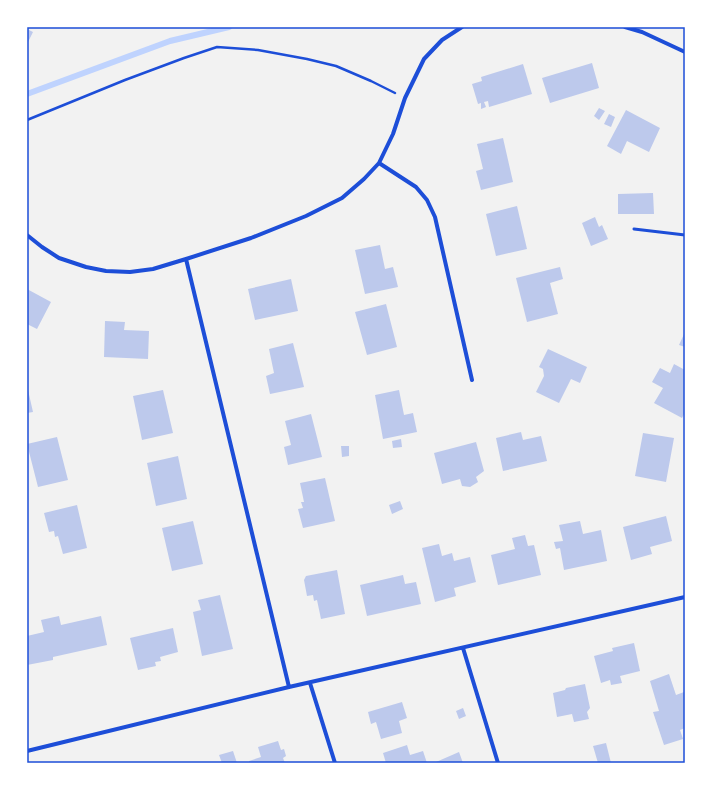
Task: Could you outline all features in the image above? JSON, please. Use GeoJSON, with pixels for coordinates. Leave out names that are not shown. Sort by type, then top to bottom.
{"type":"FeatureCollection","features":[{"type":"Feature","properties":{"kind":"street"},"geometry":{"type":"LineString","coordinates":[[27,235],[42,247],[60,258],[106,271],[130,272],[153,269],[186,259],[251,238],[306,216],[342,198],[364,180],[379,163],[393,134],[405,98],[424,59],[442,40],[462,27]]}},
{"type":"Feature","properties":{"kind":"street"},"geometry":{"type":"LineString","coordinates":[[625,27],[642,32],[685,52]]}},
{"type":"Feature","properties":{"kind":"street"},"geometry":{"type":"LineString","coordinates":[[642,32],[644,27]]}},
{"type":"Feature","properties":{"kind":"street"},"geometry":{"type":"LineString","coordinates":[[379,163],[416,187],[427,200],[435,217],[472,380]]}},
{"type":"Feature","properties":{"kind":"street"},"geometry":{"type":"LineString","coordinates":[[186,259],[289,687]]}},
{"type":"Feature","properties":{"kind":"street"},"geometry":{"type":"LineString","coordinates":[[27,751],[289,687],[685,597]]}},
{"type":"Feature","properties":{"kind":"street"},"geometry":{"type":"LineString","coordinates":[[463,648],[498,763]]}},
{"type":"Feature","properties":{"kind":"street"},"geometry":{"type":"LineString","coordinates":[[310,683],[335,763]]}},
{"type":"Feature","properties":{"kind":"lane"},"geometry":{"type":"LineString","coordinates":[[634,229],[685,235]]}},
{"type":"Feature","properties":{"kind":"path"},"geometry":{"type":"LineString","coordinates":[[27,120],[132,77],[217,47],[258,50],[336,66],[405,98]]}},
{"type":"Feature","properties":{"kind":"building"},"geometry":{"type":"Polygon","coordinates":[[[27,29],[33,32],[27,44],[27,29]]]}},
{"type":"Feature","properties":{"kind":"building"},"geometry":{"type":"Polygon","coordinates":[[[592,63],[599,88],[550,103],[542,78],[592,63]]]}},
{"type":"Feature","properties":{"kind":"building"},"geometry":{"type":"Polygon","coordinates":[[[523,64],[532,94],[489,107],[488,101],[484,102],[486,107],[481,109],[481,103],[478,104],[472,84],[482,81],[481,77],[523,64]]]}},
{"type":"Feature","properties":{"kind":"building"},"geometry":{"type":"Polygon","coordinates":[[[599,108],[605,111],[599,120],[594,116],[599,108]]]}},
{"type":"Feature","properties":{"kind":"building"},"geometry":{"type":"Polygon","coordinates":[[[626,110],[660,128],[649,152],[627,141],[621,154],[607,146],[626,110]]]}},
{"type":"Feature","properties":{"kind":"building"},"geometry":{"type":"Polygon","coordinates":[[[609,114],[615,117],[611,127],[604,124],[609,114]]]}},
{"type":"Feature","properties":{"kind":"building"},"geometry":{"type":"Polygon","coordinates":[[[503,138],[513,182],[481,190],[476,171],[483,169],[477,144],[503,138]]]}},
{"type":"Feature","properties":{"kind":"building"},"geometry":{"type":"Polygon","coordinates":[[[653,193],[654,214],[618,214],[618,194],[653,193]]]}},
{"type":"Feature","properties":{"kind":"building"},"geometry":{"type":"Polygon","coordinates":[[[517,206],[527,249],[496,256],[486,214],[517,206]]]}},
{"type":"Feature","properties":{"kind":"building"},"geometry":{"type":"Polygon","coordinates":[[[595,217],[599,227],[602,225],[608,239],[591,246],[582,223],[595,217]]]}},
{"type":"Feature","properties":{"kind":"building"},"geometry":{"type":"Polygon","coordinates":[[[380,245],[385,269],[393,267],[398,287],[365,294],[355,250],[380,245]]]}},
{"type":"Feature","properties":{"kind":"building"},"geometry":{"type":"Polygon","coordinates":[[[560,267],[563,279],[550,283],[558,314],[527,322],[516,278],[560,267]]]}},
{"type":"Feature","properties":{"kind":"building"},"geometry":{"type":"Polygon","coordinates":[[[291,279],[298,311],[255,320],[248,289],[291,279]]]}},
{"type":"Feature","properties":{"kind":"building"},"geometry":{"type":"Polygon","coordinates":[[[27,289],[51,302],[37,329],[27,324],[27,289]]]}},
{"type":"Feature","properties":{"kind":"building"},"geometry":{"type":"Polygon","coordinates":[[[386,304],[397,347],[367,355],[355,312],[386,304]]]}},
{"type":"Feature","properties":{"kind":"building"},"geometry":{"type":"Polygon","coordinates":[[[105,321],[125,322],[124,330],[149,331],[148,359],[104,357],[105,321]]]}},
{"type":"Feature","properties":{"kind":"building"},"geometry":{"type":"Polygon","coordinates":[[[685,332],[685,347],[679,345],[685,332]]]}},
{"type":"Feature","properties":{"kind":"building"},"geometry":{"type":"Polygon","coordinates":[[[293,343],[304,387],[270,394],[266,376],[274,373],[269,349],[293,343]]]}},
{"type":"Feature","properties":{"kind":"building"},"geometry":{"type":"Polygon","coordinates":[[[548,349],[587,367],[580,383],[571,379],[559,403],[536,392],[544,376],[543,369],[539,367],[548,349]]]}},
{"type":"Feature","properties":{"kind":"building"},"geometry":{"type":"Polygon","coordinates":[[[674,364],[685,370],[685,412],[682,418],[654,403],[663,388],[652,382],[660,368],[670,373],[674,364]]]}},
{"type":"Feature","properties":{"kind":"building"},"geometry":{"type":"Polygon","coordinates":[[[28,390],[33,412],[27,413],[27,391],[28,390]]]}},
{"type":"Feature","properties":{"kind":"building"},"geometry":{"type":"Polygon","coordinates":[[[163,390],[173,433],[142,440],[133,396],[163,390]]]}},
{"type":"Feature","properties":{"kind":"building"},"geometry":{"type":"Polygon","coordinates":[[[399,390],[404,415],[413,413],[417,432],[383,439],[375,395],[399,390]]]}},
{"type":"Feature","properties":{"kind":"building"},"geometry":{"type":"Polygon","coordinates":[[[311,414],[322,457],[288,465],[284,447],[291,445],[285,421],[311,414]]]}},
{"type":"Feature","properties":{"kind":"building"},"geometry":{"type":"Polygon","coordinates":[[[521,432],[523,440],[541,436],[547,461],[503,471],[496,438],[521,432]]]}},
{"type":"Feature","properties":{"kind":"building"},"geometry":{"type":"Polygon","coordinates":[[[643,433],[674,438],[666,482],[635,476],[643,433]]]}},
{"type":"Feature","properties":{"kind":"building"},"geometry":{"type":"Polygon","coordinates":[[[57,437],[68,480],[38,487],[27,444],[57,437]]]}},
{"type":"Feature","properties":{"kind":"building"},"geometry":{"type":"Polygon","coordinates":[[[401,439],[402,447],[393,448],[392,441],[401,439]]]}},
{"type":"Feature","properties":{"kind":"building"},"geometry":{"type":"Polygon","coordinates":[[[476,442],[484,471],[476,477],[478,482],[470,487],[462,486],[460,479],[442,484],[434,453],[476,442]]]}},
{"type":"Feature","properties":{"kind":"building"},"geometry":{"type":"Polygon","coordinates":[[[341,446],[349,446],[349,456],[342,457],[341,446]]]}},
{"type":"Feature","properties":{"kind":"building"},"geometry":{"type":"Polygon","coordinates":[[[178,456],[187,499],[156,506],[147,463],[178,456]]]}},
{"type":"Feature","properties":{"kind":"building"},"geometry":{"type":"Polygon","coordinates":[[[325,478],[335,521],[303,528],[298,509],[303,508],[301,502],[304,502],[300,483],[325,478]]]}},
{"type":"Feature","properties":{"kind":"building"},"geometry":{"type":"Polygon","coordinates":[[[400,501],[403,509],[392,514],[389,505],[400,501]]]}},
{"type":"Feature","properties":{"kind":"building"},"geometry":{"type":"Polygon","coordinates":[[[77,505],[87,548],[63,554],[58,536],[55,537],[54,531],[49,532],[44,513],[77,505]]]}},
{"type":"Feature","properties":{"kind":"building"},"geometry":{"type":"Polygon","coordinates":[[[666,516],[672,541],[650,547],[652,554],[631,560],[623,527],[666,516]]]}},
{"type":"Feature","properties":{"kind":"building"},"geometry":{"type":"Polygon","coordinates":[[[193,521],[203,564],[172,571],[162,528],[193,521]]]}},
{"type":"Feature","properties":{"kind":"building"},"geometry":{"type":"Polygon","coordinates":[[[580,521],[583,534],[601,530],[607,561],[564,570],[560,548],[556,549],[554,542],[563,541],[559,525],[580,521]]]}},
{"type":"Feature","properties":{"kind":"building"},"geometry":{"type":"Polygon","coordinates":[[[525,535],[528,546],[534,545],[541,575],[498,585],[491,555],[515,549],[512,538],[525,535]]]}},
{"type":"Feature","properties":{"kind":"building"},"geometry":{"type":"Polygon","coordinates":[[[439,544],[442,556],[452,553],[454,561],[470,557],[476,582],[454,588],[456,596],[435,602],[422,548],[439,544]]]}},
{"type":"Feature","properties":{"kind":"building"},"geometry":{"type":"Polygon","coordinates":[[[337,570],[345,614],[321,619],[317,600],[314,601],[313,595],[307,596],[304,580],[306,576],[337,570]]]}},
{"type":"Feature","properties":{"kind":"building"},"geometry":{"type":"Polygon","coordinates":[[[403,575],[405,584],[416,582],[421,604],[367,616],[360,585],[403,575]]]}},
{"type":"Feature","properties":{"kind":"building"},"geometry":{"type":"Polygon","coordinates":[[[220,595],[233,649],[202,656],[193,612],[201,610],[198,600],[220,595]]]}},
{"type":"Feature","properties":{"kind":"building"},"geometry":{"type":"Polygon","coordinates":[[[59,616],[61,625],[101,616],[107,645],[53,657],[53,660],[27,665],[27,636],[44,632],[41,620],[59,616]]]}},
{"type":"Feature","properties":{"kind":"building"},"geometry":{"type":"Polygon","coordinates":[[[173,628],[178,652],[160,657],[161,661],[155,662],[156,666],[138,670],[130,638],[173,628]]]}},
{"type":"Feature","properties":{"kind":"building"},"geometry":{"type":"Polygon","coordinates":[[[634,643],[640,671],[620,676],[622,683],[611,685],[610,680],[601,683],[594,656],[613,651],[612,648],[634,643]]]}},
{"type":"Feature","properties":{"kind":"building"},"geometry":{"type":"Polygon","coordinates":[[[669,674],[676,695],[684,692],[685,728],[680,730],[683,739],[664,745],[653,712],[659,711],[650,681],[669,674]]]}},
{"type":"Feature","properties":{"kind":"building"},"geometry":{"type":"Polygon","coordinates":[[[585,684],[590,708],[587,712],[589,719],[574,722],[572,714],[557,717],[553,693],[565,690],[566,688],[585,684]]]}},
{"type":"Feature","properties":{"kind":"building"},"geometry":{"type":"Polygon","coordinates":[[[402,702],[407,718],[399,721],[402,733],[381,739],[376,722],[371,724],[368,712],[402,702]]]}},
{"type":"Feature","properties":{"kind":"building"},"geometry":{"type":"Polygon","coordinates":[[[463,708],[466,716],[459,719],[456,711],[463,708]]]}},
{"type":"Feature","properties":{"kind":"building"},"geometry":{"type":"Polygon","coordinates":[[[278,741],[281,750],[284,749],[286,756],[283,758],[285,763],[249,763],[249,761],[261,757],[258,747],[278,741]]]}},
{"type":"Feature","properties":{"kind":"building"},"geometry":{"type":"Polygon","coordinates":[[[606,743],[611,763],[598,763],[593,746],[606,743]]]}},
{"type":"Feature","properties":{"kind":"building"},"geometry":{"type":"Polygon","coordinates":[[[407,745],[410,755],[423,751],[427,763],[386,763],[383,753],[407,745]]]}},
{"type":"Feature","properties":{"kind":"building"},"geometry":{"type":"Polygon","coordinates":[[[233,751],[237,763],[222,763],[219,755],[233,751]]]}},
{"type":"Feature","properties":{"kind":"building"},"geometry":{"type":"Polygon","coordinates":[[[459,752],[463,763],[436,763],[436,762],[459,752]]]}},
{"type":"Feature","properties":{"kind":"waterway"},"geometry":{"type":"LineString","coordinates":[[27,94],[170,41],[229,27]]}}]}
